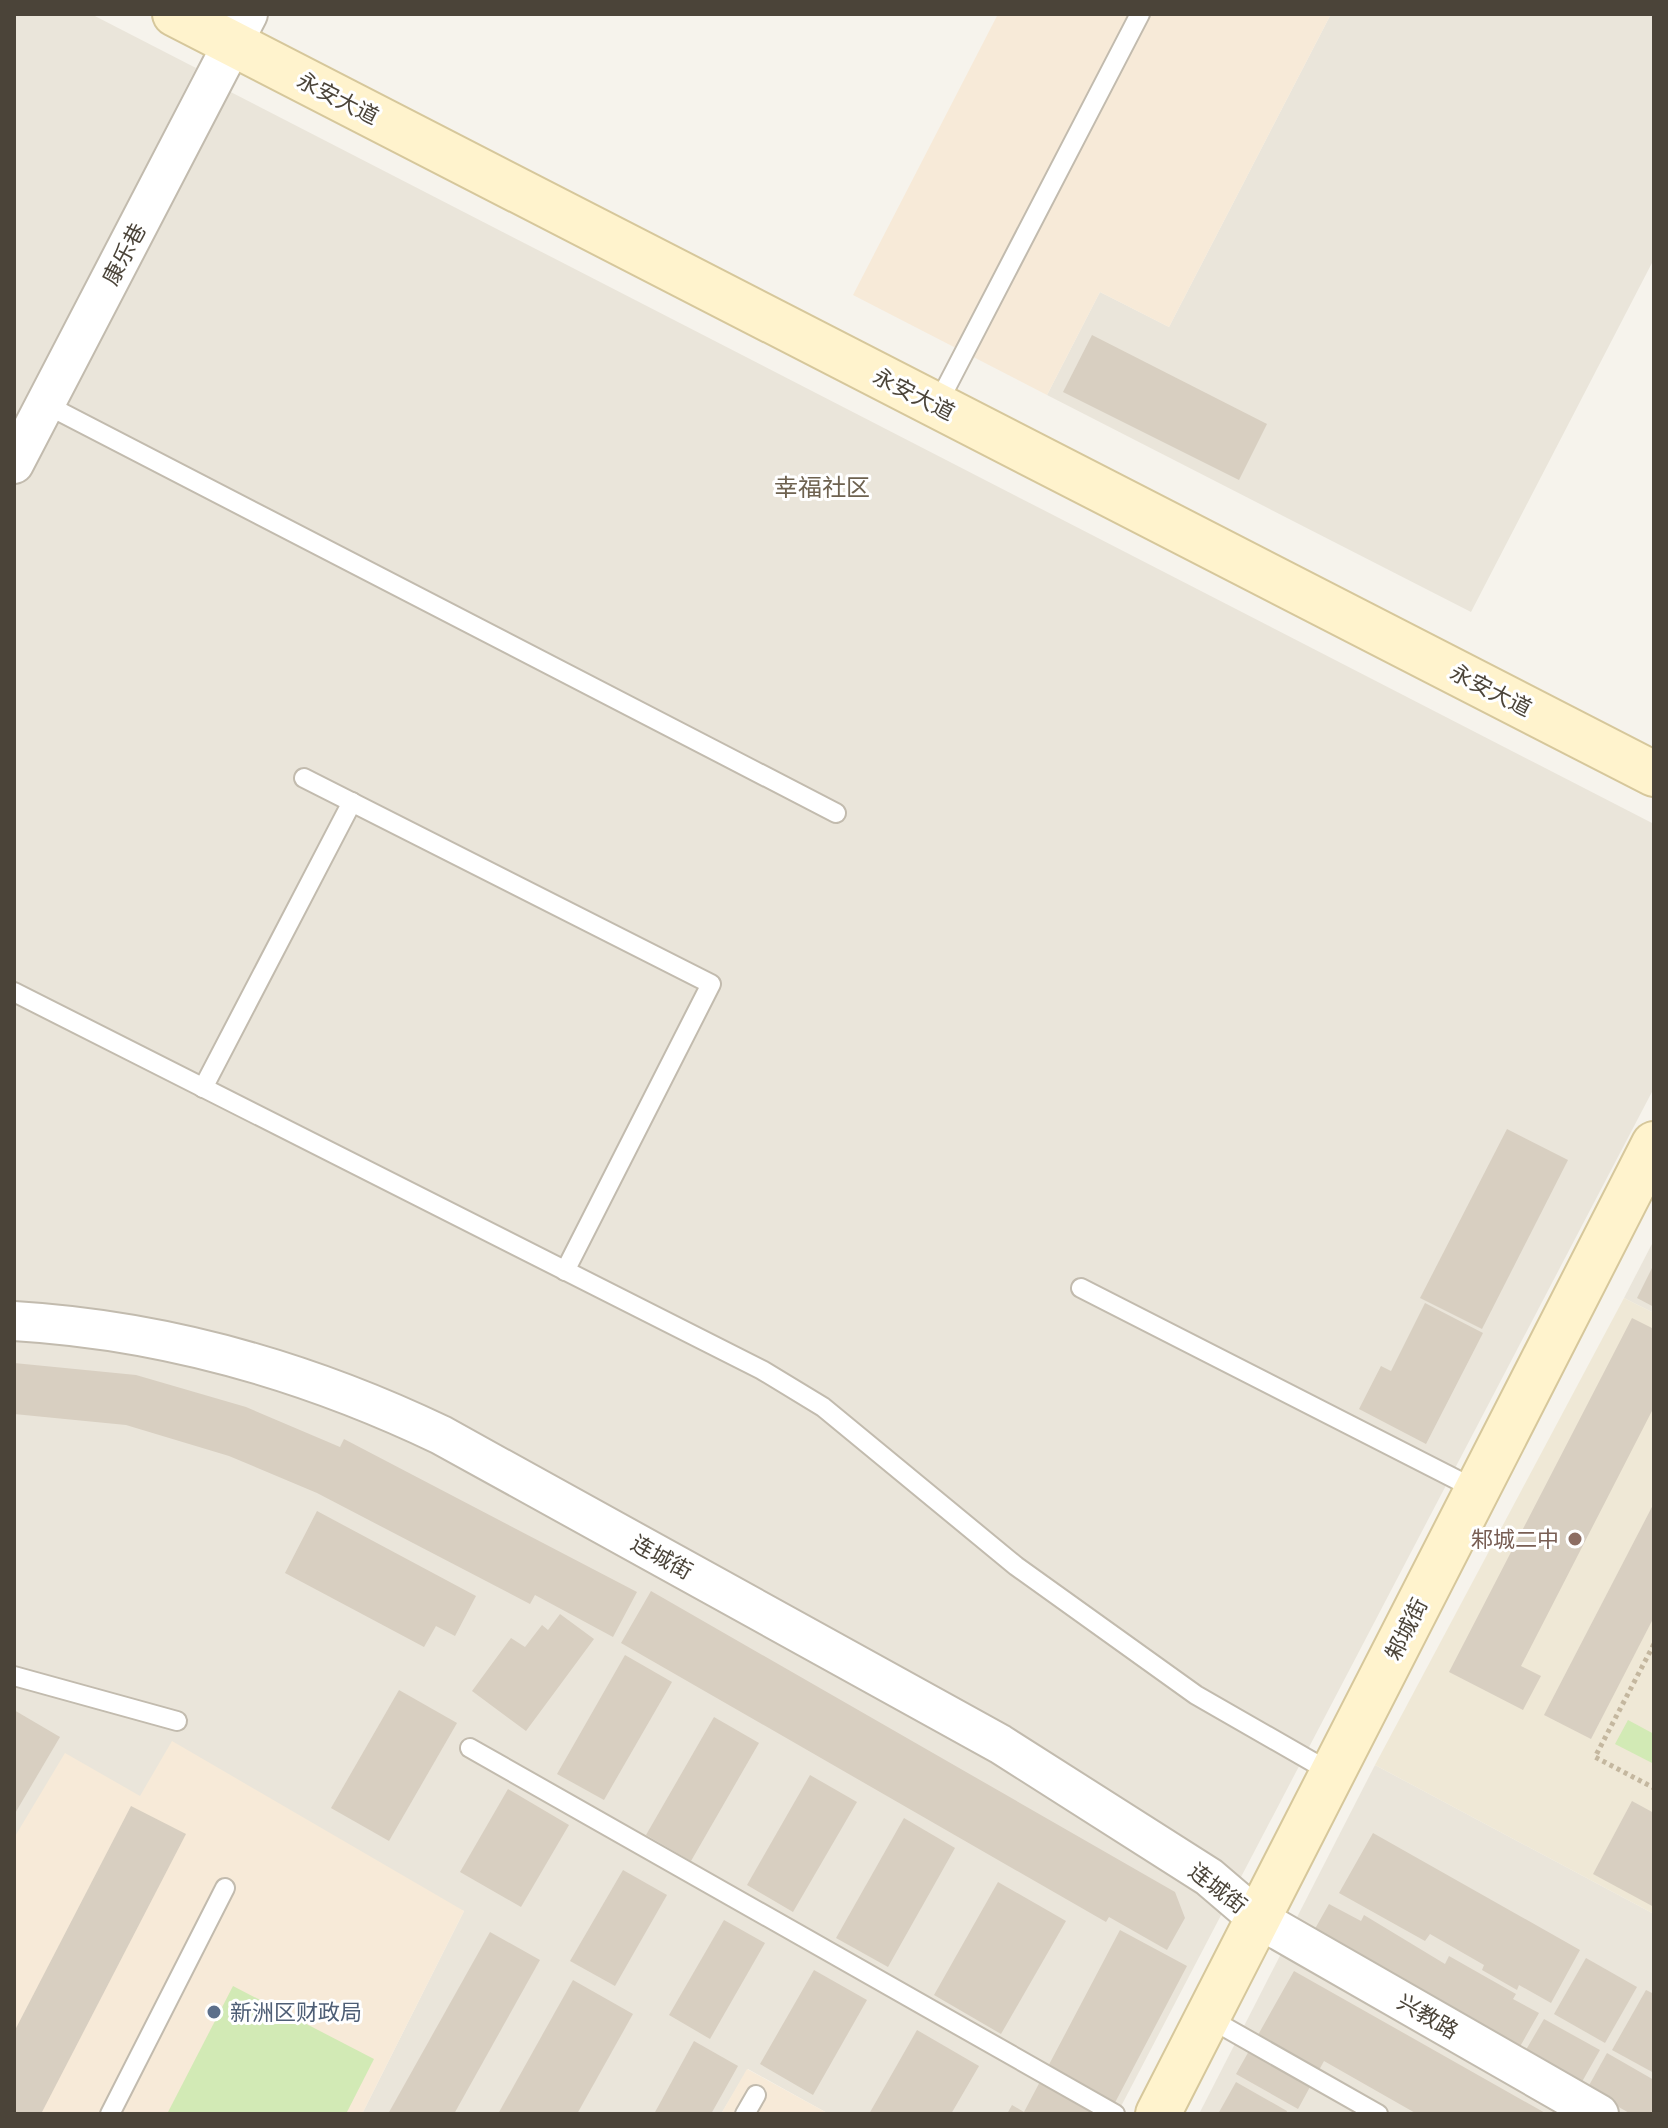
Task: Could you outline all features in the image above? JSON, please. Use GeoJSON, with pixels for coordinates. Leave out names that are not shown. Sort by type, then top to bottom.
{"type":"FeatureCollection","features":[{"type":"Feature","properties":{"kind":"street","name":"永安大道"},"geometry":{"type":"LineString","coordinates":[[175,14],[241,29],[937,405],[1654,774]]}},
{"type":"Feature","properties":{"kind":"street","name":"康乐巷"},"geometry":{"type":"LineString","coordinates":[[14,464],[241,29]]}},
{"type":"Feature","properties":{"kind":"street","name":"邾城街"},"geometry":{"type":"LineString","coordinates":[[1158,2114],[1477,1490],[1650,1164]]}},
{"type":"Feature","properties":{"kind":"street","name":"连城街"},"geometry":{"type":"LineString","coordinates":[[14,1321],[112,1330],[245,1358],[382,1407],[441,1435],[1000,1744],[1209,1877],[1257,1918]]}},
{"type":"Feature","properties":{"kind":"street","name":"兴教路"},"geometry":{"type":"LineString","coordinates":[[1257,1918],[1599,2114]]}},
{"type":"Feature","properties":{"kind":"lane"},"geometry":{"type":"LineString","coordinates":[[937,405],[1140,14]]}},
{"type":"Feature","properties":{"kind":"lane"},"geometry":{"type":"LineString","coordinates":[[45,404],[836,813]]}},
{"type":"Feature","properties":{"kind":"lane"},"geometry":{"type":"LineString","coordinates":[[304,778],[711,984],[565,1271]]}},
{"type":"Feature","properties":{"kind":"lane"},"geometry":{"type":"LineString","coordinates":[[203,1088],[352,802]]}},
{"type":"Feature","properties":{"kind":"lane"},"geometry":{"type":"LineString","coordinates":[[14,992],[762,1370],[823,1407],[1016,1566],[1183,1686],[1332,1773]]}},
{"type":"Feature","properties":{"kind":"lane"},"geometry":{"type":"LineString","coordinates":[[1081,1288],[1477,1490]]}},
{"type":"Feature","properties":{"kind":"lane"},"geometry":{"type":"LineString","coordinates":[[14,1676],[177,1721]]}},
{"type":"Feature","properties":{"kind":"lane"},"geometry":{"type":"LineString","coordinates":[[470,1748],[1115,2114]]}},
{"type":"Feature","properties":{"kind":"lane"},"geometry":{"type":"LineString","coordinates":[[110,2114],[225,1888]]}},
{"type":"Feature","properties":{"kind":"lane"},"geometry":{"type":"LineString","coordinates":[[1207,2017],[1378,2114]]}},
{"type":"Feature","properties":{"kind":"lane"},"geometry":{"type":"LineString","coordinates":[[745,2114],[756,2095]]}},
{"type":"Feature","properties":{"kind":"path"},"geometry":{"type":"LineString","coordinates":[[1654,1644],[1595,1757],[1654,1788]]}},
{"type":"Feature","properties":{"kind":"shaded area"},"geometry":{"type":"Polygon","coordinates":[[[14,14],[91,14],[196,68],[14,423],[14,14]]]}},
{"type":"Feature","properties":{"kind":"shaded area"},"geometry":{"type":"Polygon","coordinates":[[[998,14],[1331,14],[1169,327],[1100,292],[1047,395],[853,295],[998,14]]]}},
{"type":"Feature","properties":{"kind":"shaded area"},"geometry":{"type":"Polygon","coordinates":[[[1331,14],[1654,14],[1654,259],[1471,612],[1047,395],[1100,292],[1169,327],[1331,14]]]}},
{"type":"Feature","properties":{"kind":"shaded area"},"geometry":{"type":"Polygon","coordinates":[[[219,86],[1654,824],[1654,1088],[1117,2114],[829,2114],[748,2069],[721,2114],[362,2114],[464,1911],[140,1797],[14,1838],[14,483],[219,86]]]}},
{"type":"Feature","properties":{"kind":"shaded area"},"geometry":{"type":"Polygon","coordinates":[[[1654,1240],[1654,1313],[1624,1298],[1654,1240]]]}},
{"type":"Feature","properties":{"kind":"shaded area","name":"邾城二中"},"geometry":{"type":"Polygon","coordinates":[[[1624,1298],[1654,1313],[1654,1914],[1375,1765],[1624,1298]]]}},
{"type":"Feature","properties":{"kind":"shaded area","name":"新洲区财政局"},"geometry":{"type":"Polygon","coordinates":[[[172,1741],[464,1911],[362,2114],[14,2114],[14,1838],[65,1753],[140,1796],[172,1741]]]}},
{"type":"Feature","properties":{"kind":"shaded area"},"geometry":{"type":"Polygon","coordinates":[[[1375,1765],[1654,1914],[1654,2114],[1621,2114],[1293,1925],[1375,1765]]]}},
{"type":"Feature","properties":{"kind":"shaded area"},"geometry":{"type":"Polygon","coordinates":[[[1286,1944],[1582,2114],[1199,2114],[1286,1944]]]}},
{"type":"Feature","properties":{"kind":"shaded area"},"geometry":{"type":"Polygon","coordinates":[[[747,2069],[829,2114],[721,2114],[747,2069]]]}},
{"type":"Feature","properties":{"kind":"green space"},"geometry":{"type":"Polygon","coordinates":[[[1628,1720],[1654,1734],[1654,1764],[1615,1744],[1628,1720]]]}},
{"type":"Feature","properties":{"kind":"green space"},"geometry":{"type":"Polygon","coordinates":[[[233,1986],[374,2059],[346,2114],[167,2114],[233,1986]]]}},
{"type":"Feature","properties":{"kind":"building"},"geometry":{"type":"Polygon","coordinates":[[[1092,335],[1267,424],[1239,480],[1063,392],[1092,335]]]}},
{"type":"Feature","properties":{"kind":"building"},"geometry":{"type":"Polygon","coordinates":[[[1507,1129],[1568,1160],[1482,1329],[1420,1298],[1507,1129]]]}},
{"type":"Feature","properties":{"kind":"building"},"geometry":{"type":"Polygon","coordinates":[[[1654,1264],[1654,1307],[1637,1298],[1654,1264]]]}},
{"type":"Feature","properties":{"kind":"building"},"geometry":{"type":"Polygon","coordinates":[[[1425,1303],[1483,1333],[1426,1444],[1359,1409],[1381,1366],[1391,1371],[1425,1303]]]}},
{"type":"Feature","properties":{"kind":"building"},"geometry":{"type":"Polygon","coordinates":[[[1632,1318],[1654,1329],[1654,1407],[1521,1666],[1541,1676],[1523,1710],[1449,1672],[1632,1318]]]}},
{"type":"Feature","properties":{"kind":"building"},"geometry":{"type":"Polygon","coordinates":[[[14,1363],[136,1375],[246,1407],[340,1447],[344,1439],[637,1592],[613,1637],[535,1595],[530,1604],[317,1493],[229,1456],[126,1425],[14,1414],[14,1363]]]}},
{"type":"Feature","properties":{"kind":"building"},"geometry":{"type":"Polygon","coordinates":[[[1654,1503],[1654,1617],[1591,1739],[1544,1715],[1654,1503]]]}},
{"type":"Feature","properties":{"kind":"building"},"geometry":{"type":"Polygon","coordinates":[[[317,1511],[476,1596],[455,1636],[436,1626],[424,1647],[285,1573],[317,1511]]]}},
{"type":"Feature","properties":{"kind":"building"},"geometry":{"type":"Polygon","coordinates":[[[651,1591],[1175,1892],[1185,1918],[1167,1950],[1109,1917],[1106,1922],[621,1643],[651,1591]]]}},
{"type":"Feature","properties":{"kind":"building"},"geometry":{"type":"Polygon","coordinates":[[[560,1614],[594,1639],[526,1731],[472,1691],[511,1638],[525,1647],[542,1625],[548,1630],[560,1614]]]}},
{"type":"Feature","properties":{"kind":"building"},"geometry":{"type":"Polygon","coordinates":[[[625,1655],[672,1682],[604,1800],[557,1774],[625,1655]]]}},
{"type":"Feature","properties":{"kind":"building"},"geometry":{"type":"Polygon","coordinates":[[[399,1690],[457,1723],[389,1841],[331,1808],[399,1690]]]}},
{"type":"Feature","properties":{"kind":"building"},"geometry":{"type":"Polygon","coordinates":[[[14,1710],[60,1737],[14,1815],[14,1710]]]}},
{"type":"Feature","properties":{"kind":"building"},"geometry":{"type":"Polygon","coordinates":[[[714,1717],[759,1743],[691,1861],[646,1835],[714,1717]]]}},
{"type":"Feature","properties":{"kind":"building"},"geometry":{"type":"Polygon","coordinates":[[[810,1775],[857,1802],[793,1912],[747,1885],[810,1775]]]}},
{"type":"Feature","properties":{"kind":"building"},"geometry":{"type":"Polygon","coordinates":[[[508,1789],[569,1825],[521,1907],[460,1872],[508,1789]]]}},
{"type":"Feature","properties":{"kind":"building"},"geometry":{"type":"Polygon","coordinates":[[[1632,1801],[1654,1813],[1654,1907],[1593,1874],[1632,1801]]]}},
{"type":"Feature","properties":{"kind":"building"},"geometry":{"type":"Polygon","coordinates":[[[131,1806],[186,1834],[41,2114],[14,2114],[14,2032],[131,1806]]]}},
{"type":"Feature","properties":{"kind":"building"},"geometry":{"type":"Polygon","coordinates":[[[904,1818],[955,1848],[888,1967],[836,1938],[904,1818]]]}},
{"type":"Feature","properties":{"kind":"building"},"geometry":{"type":"Polygon","coordinates":[[[1373,1833],[1580,1950],[1551,2003],[1519,1985],[1517,1990],[1482,1970],[1484,1965],[1430,1934],[1425,1941],[1339,1893],[1373,1833]]]}},
{"type":"Feature","properties":{"kind":"building"},"geometry":{"type":"Polygon","coordinates":[[[623,1870],[667,1895],[615,1986],[570,1961],[623,1870]]]}},
{"type":"Feature","properties":{"kind":"building"},"geometry":{"type":"Polygon","coordinates":[[[998,1882],[1066,1921],[1001,2034],[934,1995],[998,1882]]]}},
{"type":"Feature","properties":{"kind":"building"},"geometry":{"type":"Polygon","coordinates":[[[1329,1904],[1361,1921],[1364,1915],[1445,1964],[1449,1956],[1516,1994],[1513,1999],[1539,2013],[1518,2050],[1312,1934],[1329,1904]]]}},
{"type":"Feature","properties":{"kind":"building"},"geometry":{"type":"Polygon","coordinates":[[[724,1920],[765,1943],[710,2039],[669,2015],[724,1920]]]}},
{"type":"Feature","properties":{"kind":"building"},"geometry":{"type":"Polygon","coordinates":[[[1120,1930],[1187,1966],[1109,2114],[1007,2114],[1012,2105],[1024,2112],[1120,1930]]]}},
{"type":"Feature","properties":{"kind":"building"},"geometry":{"type":"Polygon","coordinates":[[[490,1932],[540,1960],[454,2114],[388,2114],[490,1932]]]}},
{"type":"Feature","properties":{"kind":"building"},"geometry":{"type":"Polygon","coordinates":[[[1586,1958],[1637,1987],[1605,2043],[1554,2014],[1586,1958]]]}},
{"type":"Feature","properties":{"kind":"building"},"geometry":{"type":"Polygon","coordinates":[[[814,1970],[867,2000],[813,2095],[760,2064],[814,1970]]]}},
{"type":"Feature","properties":{"kind":"building"},"geometry":{"type":"Polygon","coordinates":[[[1294,1971],[1547,2114],[1417,2114],[1324,2061],[1298,2109],[1236,2074],[1294,1971]]]}},
{"type":"Feature","properties":{"kind":"building"},"geometry":{"type":"Polygon","coordinates":[[[573,1980],[633,2014],[577,2114],[498,2114],[573,1980]]]}},
{"type":"Feature","properties":{"kind":"building"},"geometry":{"type":"Polygon","coordinates":[[[1646,1990],[1654,1994],[1654,2073],[1612,2050],[1646,1990]]]}},
{"type":"Feature","properties":{"kind":"building"},"geometry":{"type":"Polygon","coordinates":[[[1544,2019],[1600,2050],[1579,2087],[1523,2055],[1544,2019]]]}},
{"type":"Feature","properties":{"kind":"building"},"geometry":{"type":"Polygon","coordinates":[[[917,2030],[979,2066],[951,2114],[869,2114],[917,2030]]]}},
{"type":"Feature","properties":{"kind":"building"},"geometry":{"type":"Polygon","coordinates":[[[694,2041],[738,2066],[711,2114],[654,2114],[694,2041]]]}},
{"type":"Feature","properties":{"kind":"building"},"geometry":{"type":"Polygon","coordinates":[[[1607,2053],[1654,2080],[1654,2114],[1631,2114],[1587,2089],[1607,2053]]]}},
{"type":"Feature","properties":{"kind":"building"},"geometry":{"type":"Polygon","coordinates":[[[1236,2082],[1287,2111],[1286,2114],[1218,2114],[1236,2082]]]}},
{"type":"Feature","properties":{"kind":"place","name":"邾城二中"},"geometry":{"type":"Point","coordinates":[1575,1539]}},
{"type":"Feature","properties":{"kind":"place","name":"新洲区财政局"},"geometry":{"type":"Point","coordinates":[214,2012]}},
{"type":"Feature","properties":{"kind":"district","name":"幸福社区"},"geometry":{"type":"Point","coordinates":[822,488]}}]}
